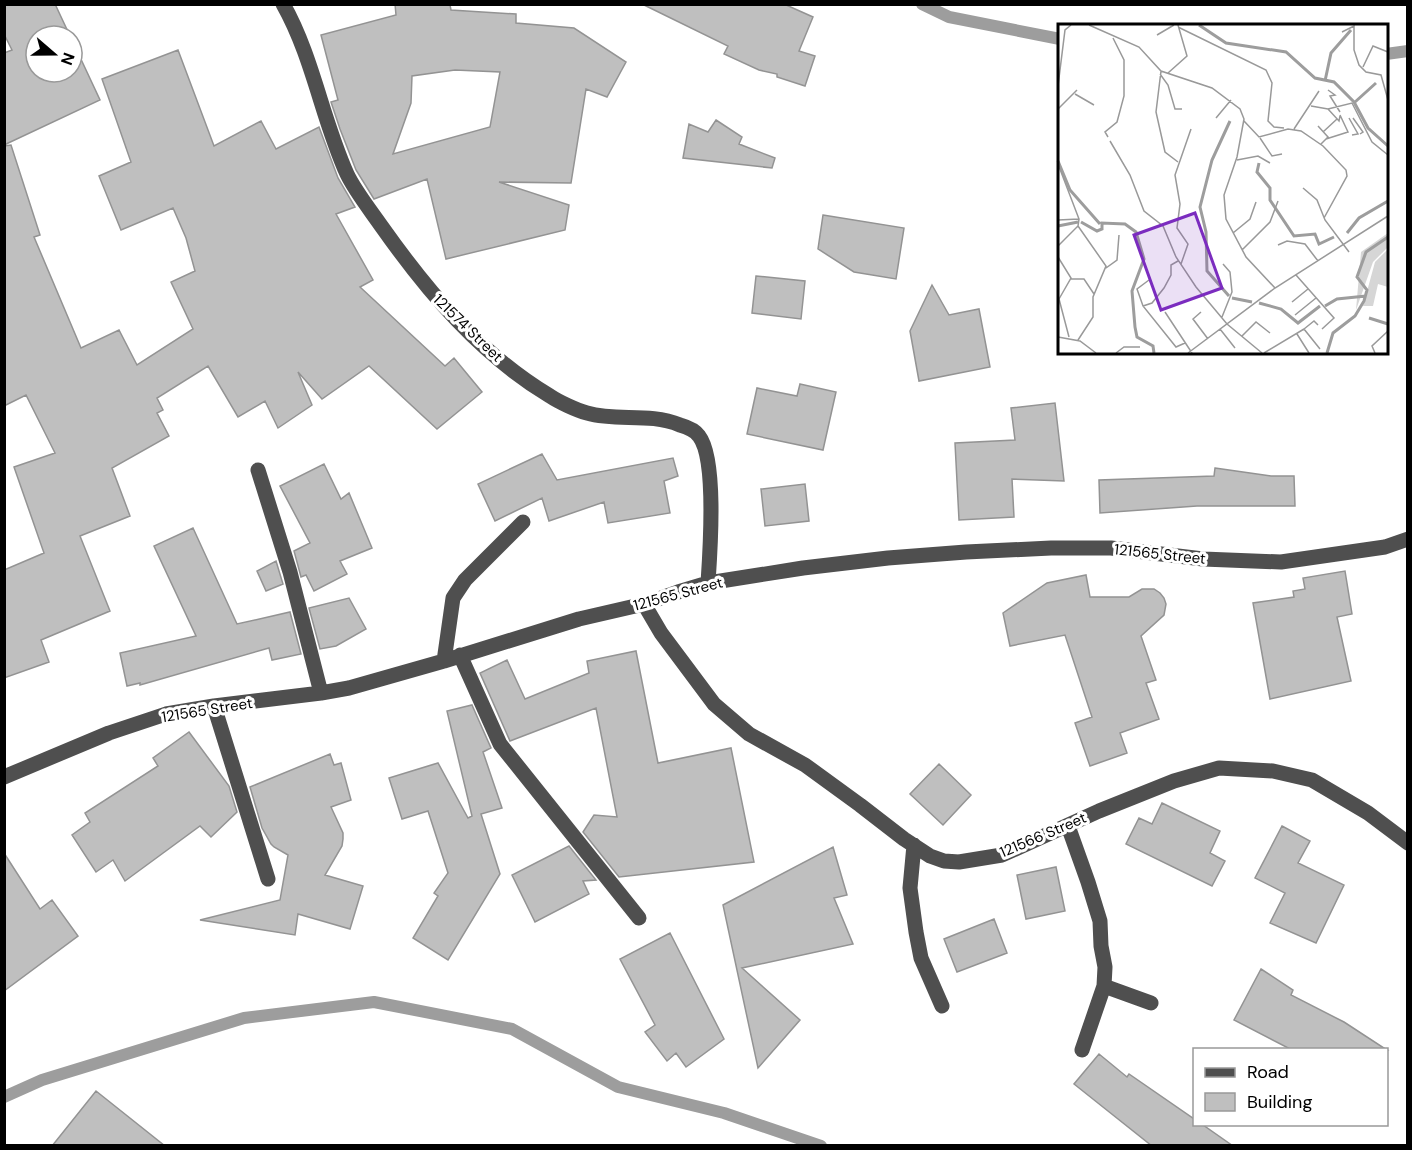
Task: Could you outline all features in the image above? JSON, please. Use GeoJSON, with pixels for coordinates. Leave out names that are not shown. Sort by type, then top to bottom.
{"type":"FeatureCollection","features":[{"type":"Feature","properties":{"kind":"street","name":"121574 Street"},"geometry":{"type":"LineString","coordinates":[[284,4],[295,26],[332,139],[348,176],[406,261],[441,304],[485,349],[550,396],[586,413],[617,418],[645,417],[668,420],[697,433],[704,442],[710,498],[711,544],[708,584]]}},
{"type":"Feature","properties":{"kind":"street"},"geometry":{"type":"LineString","coordinates":[[258,470],[290,572],[321,693]]}},
{"type":"Feature","properties":{"kind":"street"},"geometry":{"type":"LineString","coordinates":[[444,661],[453,598],[465,579],[524,522]]}},
{"type":"Feature","properties":{"kind":"street","name":"121565 Street"},"geometry":{"type":"LineString","coordinates":[[4,777],[109,733],[166,714],[349,688],[579,619],[644,604],[708,584],[803,568],[888,558],[1051,548],[1111,548],[1203,559],[1281,562],[1385,546],[1407,538]]}},
{"type":"Feature","properties":{"kind":"street","name":"121566 Street"},"geometry":{"type":"LineString","coordinates":[[644,604],[661,633],[714,704],[749,734],[805,765],[914,845],[930,856],[944,861],[959,862],[1002,855],[1174,781],[1219,768],[1273,771],[1312,780],[1368,813],[1407,843]]}},
{"type":"Feature","properties":{"kind":"street"},"geometry":{"type":"LineString","coordinates":[[460,656],[500,744],[639,918]]}},
{"type":"Feature","properties":{"kind":"street"},"geometry":{"type":"LineString","coordinates":[[214,706],[268,879]]}},
{"type":"Feature","properties":{"kind":"street"},"geometry":{"type":"LineString","coordinates":[[1068,826],[1100,921],[1105,967],[1104,986],[1082,1050]]}},
{"type":"Feature","properties":{"kind":"street"},"geometry":{"type":"LineString","coordinates":[[914,845],[910,888],[916,932],[921,958],[942,1006]]}},
{"type":"Feature","properties":{"kind":"street"},"geometry":{"type":"LineString","coordinates":[[1104,986],[1151,1003]]}},
{"type":"Feature","properties":{"kind":"building"},"geometry":{"type":"Polygon","coordinates":[[[4,4],[55,4],[64,24],[24,24],[24,84],[84,84],[84,66],[100,100],[4,145],[4,53],[12,50],[4,34],[4,4]]]}},
{"type":"Feature","properties":{"kind":"building"},"geometry":{"type":"Polygon","coordinates":[[[395,4],[450,5],[451,10],[516,14],[516,23],[574,28],[626,62],[607,97],[586,89],[571,183],[499,182],[569,205],[565,230],[446,259],[427,179],[374,199],[356,170],[331,102],[338,100],[321,35],[396,15],[395,4]],[[455,70],[412,76],[411,103],[393,154],[490,127],[500,72],[455,70]]]}},
{"type":"Feature","properties":{"kind":"building"},"geometry":{"type":"Polygon","coordinates":[[[642,4],[784,4],[813,17],[799,51],[815,56],[805,86],[777,77],[777,74],[759,70],[724,54],[728,46],[642,4]]]}},
{"type":"Feature","properties":{"kind":"building"},"geometry":{"type":"Polygon","coordinates":[[[178,50],[214,146],[261,121],[276,149],[319,127],[338,178],[355,207],[336,214],[373,280],[360,287],[445,366],[454,358],[482,392],[437,429],[369,366],[322,399],[298,372],[312,405],[278,428],[265,401],[238,417],[208,366],[157,398],[163,410],[157,413],[169,436],[112,468],[130,516],[80,536],[110,611],[41,640],[49,662],[4,678],[4,570],[44,553],[14,467],[55,453],[26,395],[4,406],[4,146],[11,145],[40,235],[34,237],[81,348],[119,330],[137,365],[193,329],[171,282],[195,271],[186,238],[173,208],[121,230],[99,176],[131,162],[102,79],[178,50]]]}},
{"type":"Feature","properties":{"kind":"building"},"geometry":{"type":"Polygon","coordinates":[[[716,120],[742,137],[739,144],[775,158],[772,168],[683,158],[689,124],[708,132],[716,120]]]}},
{"type":"Feature","properties":{"kind":"building"},"geometry":{"type":"Polygon","coordinates":[[[823,215],[904,228],[896,279],[854,272],[818,249],[823,215]]]}},
{"type":"Feature","properties":{"kind":"building"},"geometry":{"type":"Polygon","coordinates":[[[756,276],[805,281],[801,319],[752,313],[756,276]]]}},
{"type":"Feature","properties":{"kind":"building"},"geometry":{"type":"Polygon","coordinates":[[[932,285],[949,315],[979,309],[990,367],[919,381],[910,331],[932,285]]]}},
{"type":"Feature","properties":{"kind":"building"},"geometry":{"type":"Polygon","coordinates":[[[800,384],[836,392],[823,450],[747,434],[757,388],[797,396],[800,384]]]}},
{"type":"Feature","properties":{"kind":"building"},"geometry":{"type":"Polygon","coordinates":[[[1055,403],[1064,481],[1012,479],[1014,517],[959,520],[955,443],[1015,440],[1011,408],[1055,403]]]}},
{"type":"Feature","properties":{"kind":"building"},"geometry":{"type":"Polygon","coordinates":[[[542,454],[557,480],[673,458],[678,476],[664,481],[670,513],[608,523],[604,502],[549,521],[542,498],[495,521],[478,484],[542,454]]]}},
{"type":"Feature","properties":{"kind":"building"},"geometry":{"type":"Polygon","coordinates":[[[324,464],[341,499],[349,493],[372,548],[340,561],[347,574],[314,591],[306,575],[301,577],[294,551],[310,543],[280,486],[324,464]]]}},
{"type":"Feature","properties":{"kind":"building"},"geometry":{"type":"Polygon","coordinates":[[[1215,468],[1271,476],[1294,476],[1295,506],[1197,506],[1100,513],[1099,480],[1214,476],[1215,468]]]}},
{"type":"Feature","properties":{"kind":"building"},"geometry":{"type":"Polygon","coordinates":[[[805,484],[809,521],[765,526],[761,489],[805,484]]]}},
{"type":"Feature","properties":{"kind":"building"},"geometry":{"type":"Polygon","coordinates":[[[193,528],[237,624],[290,612],[301,654],[272,660],[269,648],[140,685],[140,683],[127,686],[120,653],[196,636],[154,546],[193,528]]]}},
{"type":"Feature","properties":{"kind":"building"},"geometry":{"type":"Polygon","coordinates":[[[276,561],[283,584],[266,591],[257,571],[276,561]]]}},
{"type":"Feature","properties":{"kind":"building"},"geometry":{"type":"Polygon","coordinates":[[[1345,571],[1352,614],[1337,617],[1351,681],[1270,699],[1253,603],[1294,597],[1293,591],[1305,589],[1303,578],[1345,571]]]}},
{"type":"Feature","properties":{"kind":"building"},"geometry":{"type":"Polygon","coordinates":[[[1086,575],[1090,597],[1129,597],[1142,589],[1154,589],[1164,598],[1166,604],[1164,615],[1141,636],[1156,680],[1146,683],[1159,719],[1120,733],[1127,753],[1090,766],[1075,723],[1092,717],[1065,635],[1010,646],[1003,613],[1047,583],[1086,575]]]}},
{"type":"Feature","properties":{"kind":"building"},"geometry":{"type":"Polygon","coordinates":[[[349,598],[366,629],[336,646],[320,649],[309,608],[349,598]]]}},
{"type":"Feature","properties":{"kind":"building"},"geometry":{"type":"Polygon","coordinates":[[[636,651],[658,763],[731,748],[754,862],[619,877],[583,832],[594,815],[617,817],[596,708],[510,741],[480,673],[507,660],[525,699],[589,673],[587,661],[636,651]]]}},
{"type":"Feature","properties":{"kind":"building"},"geometry":{"type":"Polygon","coordinates":[[[472,705],[491,748],[483,752],[502,808],[481,814],[500,874],[448,960],[413,938],[438,896],[434,893],[448,873],[428,811],[402,819],[389,778],[438,763],[468,818],[472,816],[447,711],[472,705]]]}},
{"type":"Feature","properties":{"kind":"building"},"geometry":{"type":"Polygon","coordinates":[[[189,732],[229,786],[237,812],[211,837],[200,826],[125,881],[113,860],[96,872],[72,835],[90,822],[85,813],[158,766],[153,758],[189,732]]]}},
{"type":"Feature","properties":{"kind":"building"},"geometry":{"type":"Polygon","coordinates":[[[330,754],[334,765],[341,763],[351,800],[331,807],[343,833],[343,839],[342,846],[325,875],[363,886],[350,929],[298,914],[295,935],[200,920],[280,900],[288,855],[271,844],[262,828],[250,787],[330,754]]]}},
{"type":"Feature","properties":{"kind":"building"},"geometry":{"type":"Polygon","coordinates":[[[939,764],[971,795],[943,825],[910,794],[939,764]]]}},
{"type":"Feature","properties":{"kind":"building"},"geometry":{"type":"Polygon","coordinates":[[[1162,803],[1220,831],[1210,853],[1225,861],[1212,886],[1126,844],[1139,818],[1152,824],[1162,803]]]}},
{"type":"Feature","properties":{"kind":"building"},"geometry":{"type":"Polygon","coordinates":[[[1282,826],[1310,841],[1298,863],[1344,885],[1316,943],[1270,923],[1285,893],[1255,878],[1282,826]]]}},
{"type":"Feature","properties":{"kind":"building"},"geometry":{"type":"Polygon","coordinates":[[[569,846],[596,880],[583,881],[589,894],[535,922],[512,875],[569,846]]]}},
{"type":"Feature","properties":{"kind":"building"},"geometry":{"type":"Polygon","coordinates":[[[833,847],[847,895],[834,898],[853,944],[742,968],[800,1020],[758,1068],[723,905],[833,847]]]}},
{"type":"Feature","properties":{"kind":"building"},"geometry":{"type":"Polygon","coordinates":[[[4,853],[40,909],[52,900],[78,936],[4,991],[4,853]]]}},
{"type":"Feature","properties":{"kind":"building"},"geometry":{"type":"Polygon","coordinates":[[[1056,867],[1065,911],[1026,919],[1017,875],[1056,867]]]}},
{"type":"Feature","properties":{"kind":"building"},"geometry":{"type":"Polygon","coordinates":[[[994,919],[1007,953],[957,972],[944,939],[994,919]]]}},
{"type":"Feature","properties":{"kind":"building"},"geometry":{"type":"Polygon","coordinates":[[[670,933],[724,1039],[686,1067],[676,1053],[667,1061],[645,1032],[655,1025],[620,959],[670,933]]]}},
{"type":"Feature","properties":{"kind":"building"},"geometry":{"type":"Polygon","coordinates":[[[1261,969],[1293,990],[1291,995],[1344,1022],[1384,1048],[1288,1048],[1234,1020],[1261,969]]]}},
{"type":"Feature","properties":{"kind":"building"},"geometry":{"type":"Polygon","coordinates":[[[1099,1054],[1127,1077],[1129,1074],[1193,1118],[1193,1126],[1204,1126],[1233,1146],[1152,1146],[1074,1084],[1099,1054]]]}},
{"type":"Feature","properties":{"kind":"building"},"geometry":{"type":"Polygon","coordinates":[[[96,1091],[165,1146],[52,1146],[96,1091]]]}},
{"type":"Feature","properties":{"kind":"waterway"},"geometry":{"type":"LineString","coordinates":[[922,4],[949,17],[1058,39]]}},
{"type":"Feature","properties":{"kind":"waterway"},"geometry":{"type":"LineString","coordinates":[[1388,54],[1408,51]]}},
{"type":"Feature","properties":{"kind":"waterway"},"geometry":{"type":"LineString","coordinates":[[4,1097],[42,1080],[244,1018],[374,1002],[512,1029],[618,1087],[724,1113],[821,1146]]}}]}
